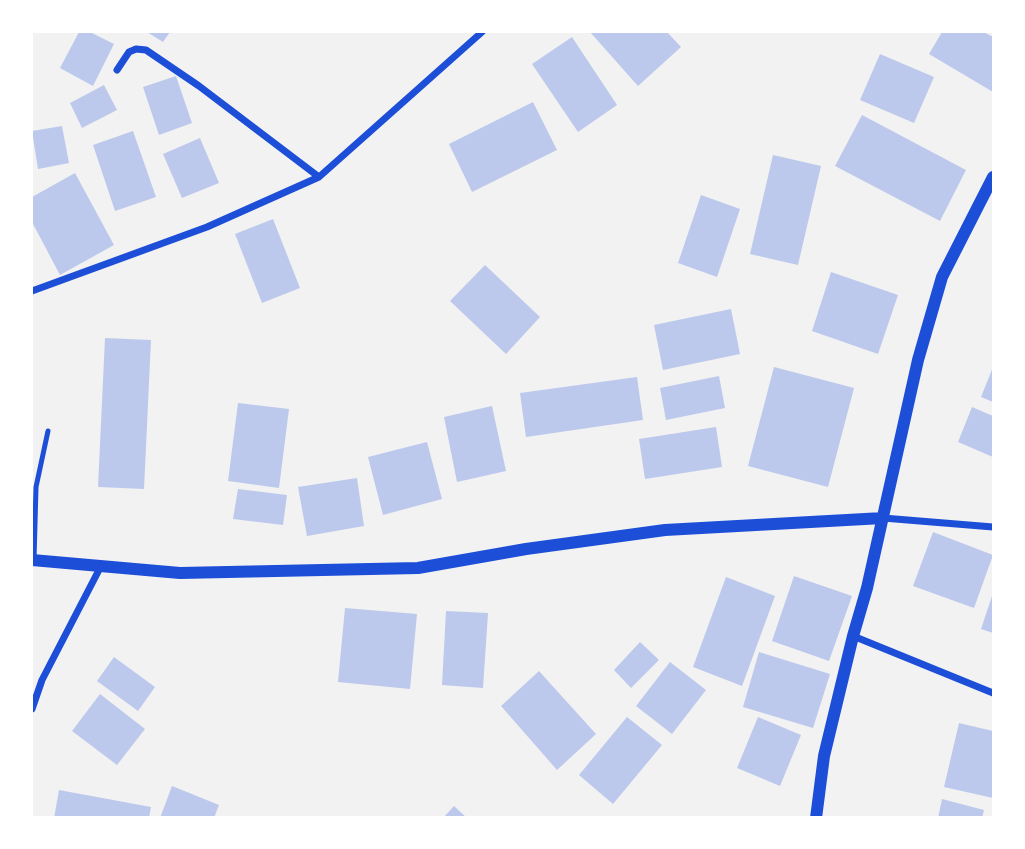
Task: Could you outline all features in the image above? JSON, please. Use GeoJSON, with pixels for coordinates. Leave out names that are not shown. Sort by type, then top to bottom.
{"type":"FeatureCollection","features":[{"type":"Feature","properties":{"kind":"street"},"geometry":{"type":"LineString","coordinates":[[32,291],[207,227],[319,177],[482,32]]}},
{"type":"Feature","properties":{"kind":"street"},"geometry":{"type":"LineString","coordinates":[[117,69],[130,52],[136,49],[146,50],[199,86],[319,177]]}},
{"type":"Feature","properties":{"kind":"street"},"geometry":{"type":"LineString","coordinates":[[816,817],[824,756],[867,588],[918,360],[942,277],[993,177]]}},
{"type":"Feature","properties":{"kind":"street"},"geometry":{"type":"LineString","coordinates":[[33,560],[180,573],[418,568],[526,549],[666,530],[883,518],[993,527]]}},
{"type":"Feature","properties":{"kind":"street"},"geometry":{"type":"LineString","coordinates":[[32,709],[42,680],[101,566]]}},
{"type":"Feature","properties":{"kind":"street"},"geometry":{"type":"LineString","coordinates":[[853,636],[993,692]]}},
{"type":"Feature","properties":{"kind":"lane"},"geometry":{"type":"LineString","coordinates":[[33,560],[36,487],[48,430]]}},
{"type":"Feature","properties":{"kind":"building"},"geometry":{"type":"Polygon","coordinates":[[[79,32],[90,32],[114,44],[93,86],[60,68],[79,32]]]}},
{"type":"Feature","properties":{"kind":"building"},"geometry":{"type":"Polygon","coordinates":[[[147,32],[170,32],[163,42],[147,32]]]}},
{"type":"Feature","properties":{"kind":"building"},"geometry":{"type":"Polygon","coordinates":[[[590,32],[667,32],[681,47],[638,86],[590,32]]]}},
{"type":"Feature","properties":{"kind":"building"},"geometry":{"type":"Polygon","coordinates":[[[942,32],[984,32],[993,37],[993,92],[929,54],[942,32]]]}},
{"type":"Feature","properties":{"kind":"building"},"geometry":{"type":"Polygon","coordinates":[[[572,37],[617,105],[578,132],[532,64],[572,37]]]}},
{"type":"Feature","properties":{"kind":"building"},"geometry":{"type":"Polygon","coordinates":[[[880,54],[934,77],[914,123],[860,100],[880,54]]]}},
{"type":"Feature","properties":{"kind":"building"},"geometry":{"type":"Polygon","coordinates":[[[176,76],[192,123],[159,135],[143,87],[176,76]]]}},
{"type":"Feature","properties":{"kind":"building"},"geometry":{"type":"Polygon","coordinates":[[[104,85],[117,110],[82,128],[70,103],[104,85]]]}},
{"type":"Feature","properties":{"kind":"building"},"geometry":{"type":"Polygon","coordinates":[[[533,102],[557,150],[472,192],[449,144],[533,102]]]}},
{"type":"Feature","properties":{"kind":"building"},"geometry":{"type":"Polygon","coordinates":[[[862,115],[966,170],[940,221],[835,166],[862,115]]]}},
{"type":"Feature","properties":{"kind":"building"},"geometry":{"type":"Polygon","coordinates":[[[62,126],[69,163],[38,169],[32,131],[62,126]]]}},
{"type":"Feature","properties":{"kind":"building"},"geometry":{"type":"Polygon","coordinates":[[[133,131],[156,197],[115,211],[93,145],[133,131]]]}},
{"type":"Feature","properties":{"kind":"building"},"geometry":{"type":"Polygon","coordinates":[[[200,138],[219,183],[182,198],[163,154],[200,138]]]}},
{"type":"Feature","properties":{"kind":"building"},"geometry":{"type":"Polygon","coordinates":[[[773,155],[821,166],[798,265],[750,254],[773,155]]]}},
{"type":"Feature","properties":{"kind":"building"},"geometry":{"type":"Polygon","coordinates":[[[75,173],[114,245],[60,275],[32,222],[32,197],[75,173]]]}},
{"type":"Feature","properties":{"kind":"building"},"geometry":{"type":"Polygon","coordinates":[[[701,195],[740,209],[717,277],[678,263],[701,195]]]}},
{"type":"Feature","properties":{"kind":"building"},"geometry":{"type":"Polygon","coordinates":[[[273,219],[300,288],[262,303],[235,234],[273,219]]]}},
{"type":"Feature","properties":{"kind":"building"},"geometry":{"type":"Polygon","coordinates":[[[485,265],[540,317],[506,354],[450,301],[485,265]]]}},
{"type":"Feature","properties":{"kind":"building"},"geometry":{"type":"Polygon","coordinates":[[[831,272],[898,295],[878,354],[812,331],[831,272]]]}},
{"type":"Feature","properties":{"kind":"building"},"geometry":{"type":"Polygon","coordinates":[[[731,309],[740,354],[663,370],[654,325],[731,309]]]}},
{"type":"Feature","properties":{"kind":"building"},"geometry":{"type":"Polygon","coordinates":[[[105,338],[151,340],[144,489],[98,487],[105,338]]]}},
{"type":"Feature","properties":{"kind":"building"},"geometry":{"type":"Polygon","coordinates":[[[774,367],[854,388],[828,487],[748,466],[774,367]]]}},
{"type":"Feature","properties":{"kind":"building"},"geometry":{"type":"Polygon","coordinates":[[[993,367],[993,402],[981,397],[993,367]]]}},
{"type":"Feature","properties":{"kind":"building"},"geometry":{"type":"Polygon","coordinates":[[[719,376],[725,408],[666,420],[660,388],[719,376]]]}},
{"type":"Feature","properties":{"kind":"building"},"geometry":{"type":"Polygon","coordinates":[[[637,377],[643,420],[526,437],[520,393],[637,377]]]}},
{"type":"Feature","properties":{"kind":"building"},"geometry":{"type":"Polygon","coordinates":[[[238,403],[289,409],[279,488],[228,481],[238,403]]]}},
{"type":"Feature","properties":{"kind":"building"},"geometry":{"type":"Polygon","coordinates":[[[492,406],[506,471],[457,482],[444,417],[492,406]]]}},
{"type":"Feature","properties":{"kind":"building"},"geometry":{"type":"Polygon","coordinates":[[[972,407],[993,416],[993,457],[958,442],[972,407]]]}},
{"type":"Feature","properties":{"kind":"building"},"geometry":{"type":"Polygon","coordinates":[[[716,427],[722,467],[645,479],[639,439],[716,427]]]}},
{"type":"Feature","properties":{"kind":"building"},"geometry":{"type":"Polygon","coordinates":[[[427,442],[442,499],[383,515],[368,457],[427,442]]]}},
{"type":"Feature","properties":{"kind":"building"},"geometry":{"type":"Polygon","coordinates":[[[357,478],[364,526],[307,536],[298,487],[357,478]]]}},
{"type":"Feature","properties":{"kind":"building"},"geometry":{"type":"Polygon","coordinates":[[[238,489],[287,495],[283,525],[233,519],[238,489]]]}},
{"type":"Feature","properties":{"kind":"building"},"geometry":{"type":"Polygon","coordinates":[[[933,532],[993,555],[974,608],[913,586],[933,532]]]}},
{"type":"Feature","properties":{"kind":"building"},"geometry":{"type":"Polygon","coordinates":[[[794,576],[852,596],[829,661],[772,641],[794,576]]]}},
{"type":"Feature","properties":{"kind":"building"},"geometry":{"type":"Polygon","coordinates":[[[726,577],[775,596],[742,686],[693,667],[726,577]]]}},
{"type":"Feature","properties":{"kind":"building"},"geometry":{"type":"Polygon","coordinates":[[[993,593],[993,633],[981,629],[993,593]]]}},
{"type":"Feature","properties":{"kind":"building"},"geometry":{"type":"Polygon","coordinates":[[[345,608],[417,614],[410,689],[338,682],[345,608]]]}},
{"type":"Feature","properties":{"kind":"building"},"geometry":{"type":"Polygon","coordinates":[[[446,611],[488,613],[483,688],[442,685],[446,611]]]}},
{"type":"Feature","properties":{"kind":"building"},"geometry":{"type":"Polygon","coordinates":[[[640,642],[659,660],[631,688],[614,670],[640,642]]]}},
{"type":"Feature","properties":{"kind":"building"},"geometry":{"type":"Polygon","coordinates":[[[759,652],[830,674],[813,728],[743,707],[759,652]]]}},
{"type":"Feature","properties":{"kind":"building"},"geometry":{"type":"Polygon","coordinates":[[[114,657],[155,687],[138,711],[97,681],[114,657]]]}},
{"type":"Feature","properties":{"kind":"building"},"geometry":{"type":"Polygon","coordinates":[[[670,662],[706,690],[672,734],[636,706],[670,662]]]}},
{"type":"Feature","properties":{"kind":"building"},"geometry":{"type":"Polygon","coordinates":[[[539,671],[596,734],[557,770],[501,706],[539,671]]]}},
{"type":"Feature","properties":{"kind":"building"},"geometry":{"type":"Polygon","coordinates":[[[100,694],[145,729],[117,765],[72,731],[100,694]]]}},
{"type":"Feature","properties":{"kind":"building"},"geometry":{"type":"Polygon","coordinates":[[[627,717],[662,745],[613,804],[579,775],[627,717]]]}},
{"type":"Feature","properties":{"kind":"building"},"geometry":{"type":"Polygon","coordinates":[[[758,717],[801,735],[780,786],[737,768],[758,717]]]}},
{"type":"Feature","properties":{"kind":"building"},"geometry":{"type":"Polygon","coordinates":[[[959,723],[993,731],[993,798],[944,787],[959,723]]]}},
{"type":"Feature","properties":{"kind":"building"},"geometry":{"type":"Polygon","coordinates":[[[172,786],[219,805],[214,818],[160,818],[172,786]]]}},
{"type":"Feature","properties":{"kind":"building"},"geometry":{"type":"Polygon","coordinates":[[[59,790],[151,807],[149,818],[54,818],[59,790]]]}},
{"type":"Feature","properties":{"kind":"building"},"geometry":{"type":"Polygon","coordinates":[[[942,799],[984,810],[982,818],[938,818],[942,799]]]}},
{"type":"Feature","properties":{"kind":"building"},"geometry":{"type":"Polygon","coordinates":[[[454,806],[467,818],[443,818],[454,806]]]}}]}
